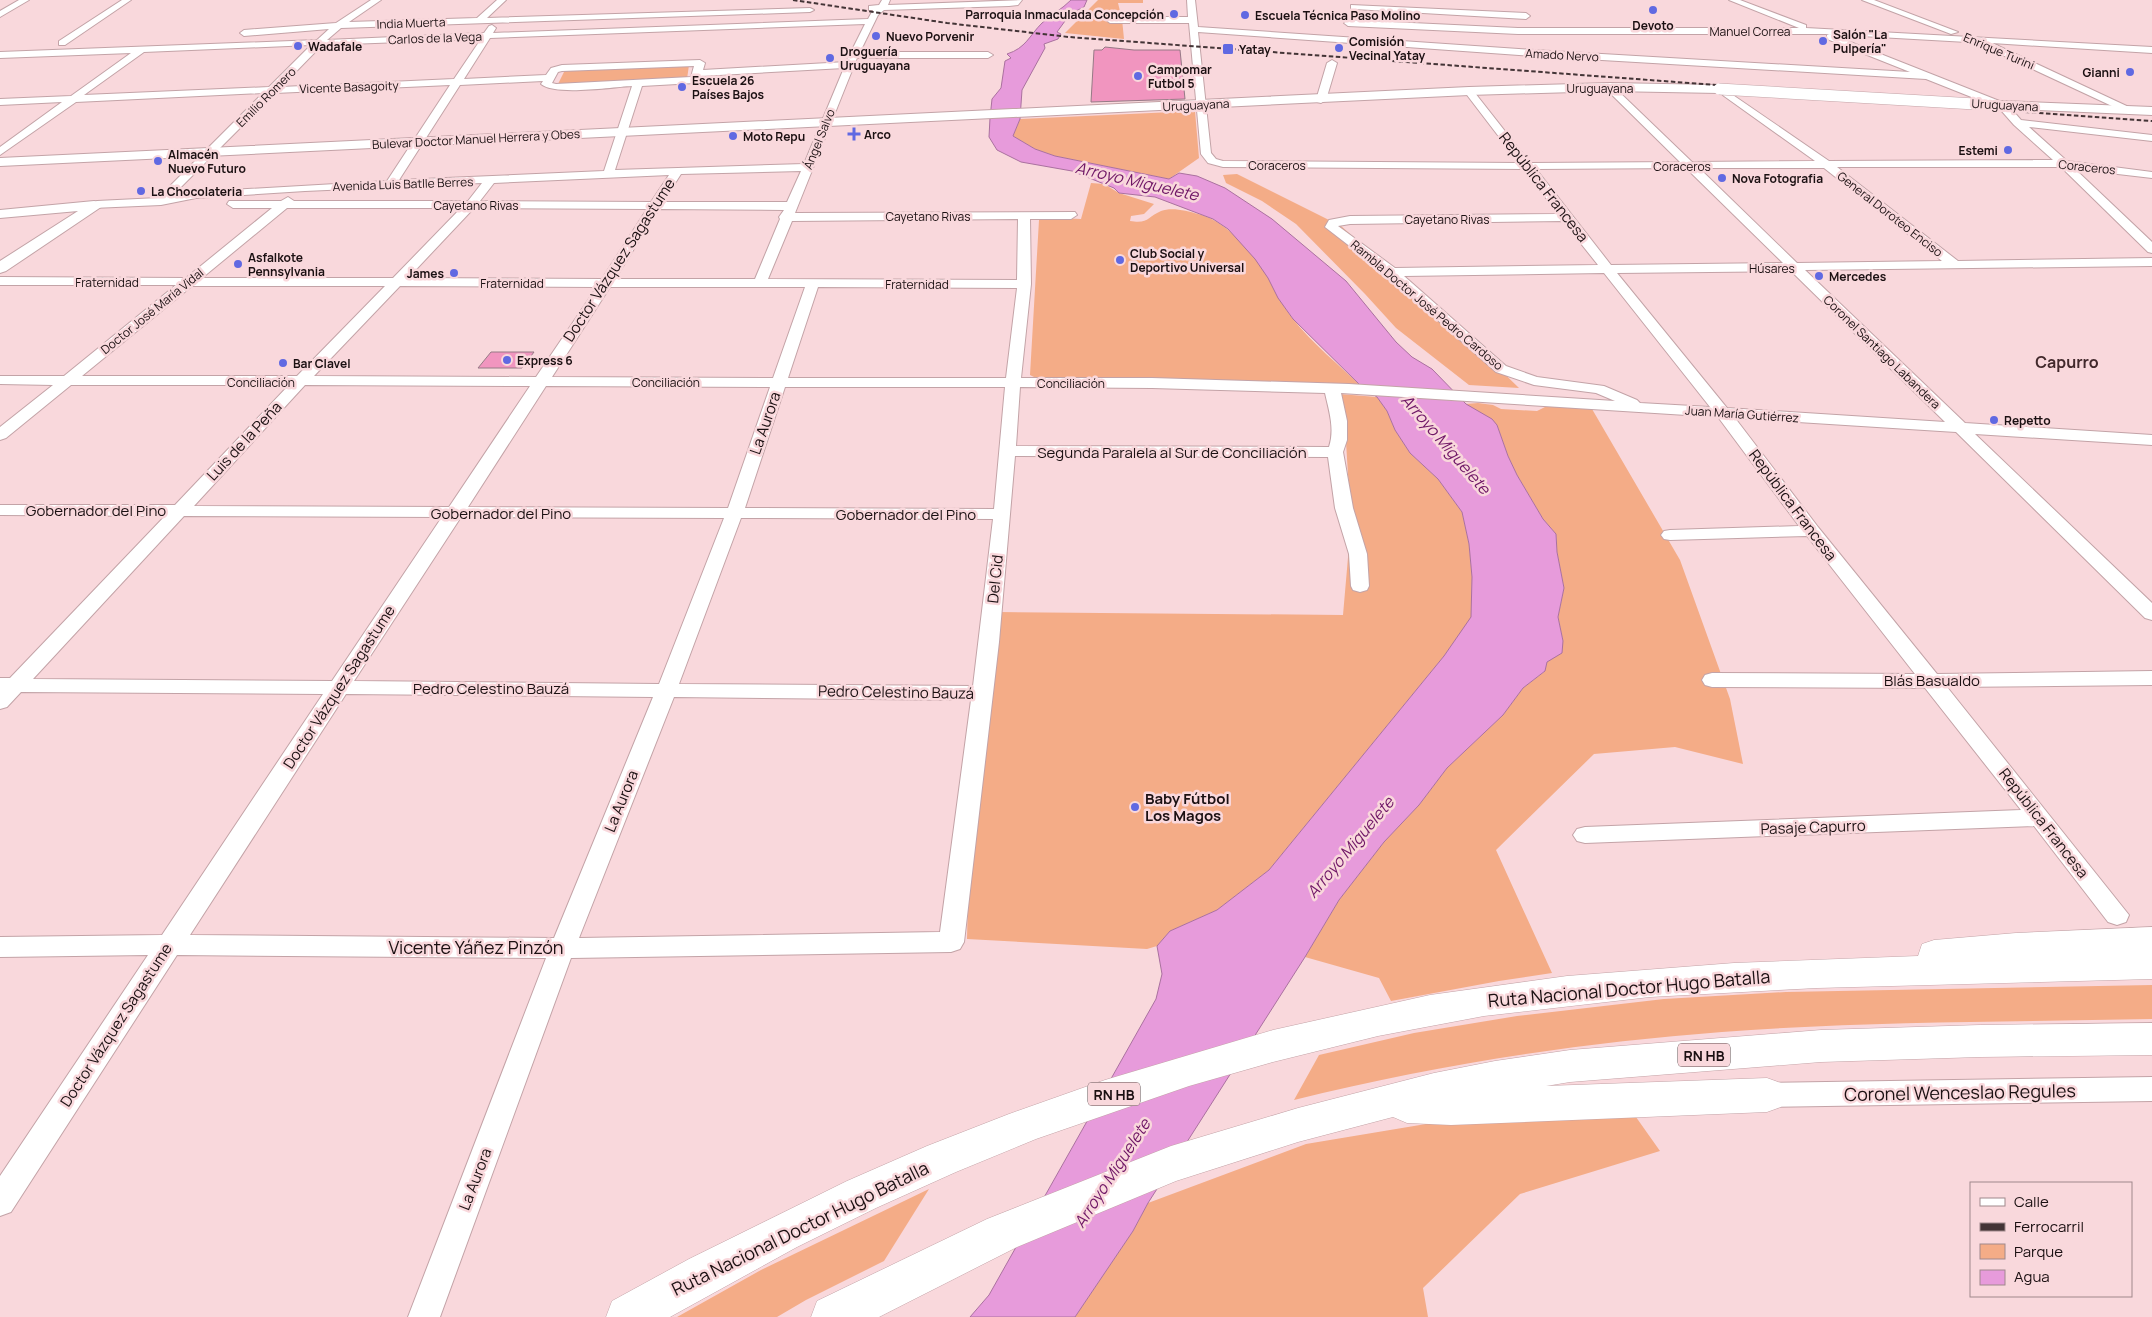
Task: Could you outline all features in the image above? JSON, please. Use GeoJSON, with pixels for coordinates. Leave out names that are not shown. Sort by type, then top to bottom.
{"type":"FeatureCollection","features":[{"type":"Feature","properties":{"kind":"highway"},"geometry":{"type":"LineString","coordinates":[[1871,970],[1926,955],[1983,948],[2152,941]]}},
{"type":"Feature","properties":{"kind":"highway","name":"Ruta Nacional Doctor Hugo Batalla"},"geometry":{"type":"LineString","coordinates":[[628,1317],[775,1237],[911,1171],[993,1138],[1196,1066],[1323,1033],[1416,1012],[1480,1002],[1570,990],[1654,982],[1871,970],[2152,965]]}},
{"type":"Feature","properties":{"kind":"highway","name":"RN HB"},"geometry":{"type":"LineString","coordinates":[[833,1317],[968,1249],[1076,1202],[1171,1164],[1264,1134],[1495,1077],[1570,1066],[1821,1046],[1980,1041],[2152,1039]]}},
{"type":"Feature","properties":{"kind":"highway"},"geometry":{"type":"LineString","coordinates":[[1376,1105],[1451,1108],[1767,1095]]}},
{"type":"Feature","properties":{"kind":"street"},"geometry":{"type":"LineString","coordinates":[[0,14],[25,0]]}},
{"type":"Feature","properties":{"kind":"street"},"geometry":{"type":"LineString","coordinates":[[62,44],[127,0]]}},
{"type":"Feature","properties":{"kind":"street","name":"Emilio Romero"},"geometry":{"type":"LineString","coordinates":[[161,201],[320,43],[340,25],[377,0]]}},
{"type":"Feature","properties":{"kind":"street"},"geometry":{"type":"LineString","coordinates":[[480,20],[502,0]]}},
{"type":"Feature","properties":{"kind":"street"},"geometry":{"type":"LineString","coordinates":[[753,12],[759,0]]}},
{"type":"Feature","properties":{"kind":"street"},"geometry":{"type":"LineString","coordinates":[[1191,0],[1202,105]]}},
{"type":"Feature","properties":{"kind":"street"},"geometry":{"type":"LineString","coordinates":[[1733,0],[2003,106],[2018,123],[2064,164],[2152,249]]}},
{"type":"Feature","properties":{"kind":"street","name":"Enrique Turini"},"geometry":{"type":"LineString","coordinates":[[1866,0],[1974,39],[2129,111]]}},
{"type":"Feature","properties":{"kind":"street"},"geometry":{"type":"LineString","coordinates":[[862,9],[884,4],[1017,2]]}},
{"type":"Feature","properties":{"kind":"street"},"geometry":{"type":"LineString","coordinates":[[1341,40],[1355,3],[1525,12],[1532,45]]}},
{"type":"Feature","properties":{"kind":"street","name":"Ángel Salvo"},"geometry":{"type":"LineString","coordinates":[[760,283],[788,211],[854,55],[870,21],[884,4]]}},
{"type":"Feature","properties":{"kind":"street"},"geometry":{"type":"LineString","coordinates":[[617,16],[626,5]]}},
{"type":"Feature","properties":{"kind":"street","name":"India Muerta"},"geometry":{"type":"LineString","coordinates":[[235,33],[340,25],[824,10]]}},
{"type":"Feature","properties":{"kind":"street"},"geometry":{"type":"LineString","coordinates":[[654,35],[660,15]]}},
{"type":"Feature","properties":{"kind":"street"},"geometry":{"type":"LineString","coordinates":[[391,184],[497,20]]}},
{"type":"Feature","properties":{"kind":"street","name":"Amado Nervo"},"geometry":{"type":"LineString","coordinates":[[1110,20],[1194,25],[1341,40],[1532,45],[1929,76]]}},
{"type":"Feature","properties":{"kind":"street","name":"Carlos de la Vega"},"geometry":{"type":"LineString","coordinates":[[0,55],[487,36],[654,35],[870,21]]}},
{"type":"Feature","properties":{"kind":"street","name":"Manuel Correa"},"geometry":{"type":"LineString","coordinates":[[1348,23],[1518,31],[1532,45],[1814,31],[2152,50]]}},
{"type":"Feature","properties":{"kind":"street"},"geometry":{"type":"LineString","coordinates":[[0,47],[150,39],[140,50],[0,152]]}},
{"type":"Feature","properties":{"kind":"street"},"geometry":{"type":"LineString","coordinates":[[854,55],[988,55]]}},
{"type":"Feature","properties":{"kind":"street","name":"Vicente Basagoity"},"geometry":{"type":"LineString","coordinates":[[0,102],[549,78],[554,70],[562,68],[645,61],[700,63],[698,73]]}},
{"type":"Feature","properties":{"kind":"street"},"geometry":{"type":"LineString","coordinates":[[1326,99],[1332,62]]}},
{"type":"Feature","properties":{"kind":"street"},"geometry":{"type":"LineString","coordinates":[[549,78],[546,84],[551,87],[695,80],[698,73],[850,65]]}},
{"type":"Feature","properties":{"kind":"street"},"geometry":{"type":"LineString","coordinates":[[608,175],[638,83]]}},
{"type":"Feature","properties":{"kind":"street","name":"Uruguayana"},"geometry":{"type":"LineString","coordinates":[[953,116],[1469,91],[1609,87],[1719,89],[2003,106],[2152,112]]}},
{"type":"Feature","properties":{"kind":"street","name":"Coronel Santiago Labandera"},"geometry":{"type":"LineString","coordinates":[[1612,91],[2152,614]]}},
{"type":"Feature","properties":{"kind":"street","name":"General Doroteo Enciso"},"geometry":{"type":"LineString","coordinates":[[1726,94],[1826,164],[1955,265]]}},
{"type":"Feature","properties":{"kind":"street","name":"República Francesa"},"geometry":{"type":"LineString","coordinates":[[1472,95],[1608,270],[1723,413],[1812,531],[2117,914]]}},
{"type":"Feature","properties":{"kind":"street","name":"Coraceros"},"geometry":{"type":"LineString","coordinates":[[1202,105],[1206,154],[1212,161],[1223,164],[1690,166],[2030,162],[2064,164],[2152,175]]}},
{"type":"Feature","properties":{"kind":"street","name":"Bulevar Doctor Manuel Herrera y Obes"},"geometry":{"type":"LineString","coordinates":[[0,162],[953,116]]}},
{"type":"Feature","properties":{"kind":"street"},"geometry":{"type":"LineString","coordinates":[[2018,123],[2152,138]]}},
{"type":"Feature","properties":{"kind":"street","name":"Avenida Luis Batlle Berres"},"geometry":{"type":"LineString","coordinates":[[0,214],[161,201],[196,195],[305,188],[808,167]]}},
{"type":"Feature","properties":{"kind":"street","name":"Doctor Vázquez Sagastume"},"geometry":{"type":"LineString","coordinates":[[0,1202],[606,283],[677,171]]}},
{"type":"Feature","properties":{"kind":"street","name":"Luis de la Peña"},"geometry":{"type":"LineString","coordinates":[[0,702],[8,685],[179,511],[300,382],[471,205],[490,180]]}},
{"type":"Feature","properties":{"kind":"street","name":"Doctor José María Vidal"},"geometry":{"type":"LineString","coordinates":[[0,435],[305,188]]}},
{"type":"Feature","properties":{"kind":"street","name":"Cayetano Rivas"},"geometry":{"type":"LineString","coordinates":[[161,201],[185,204],[655,206],[788,211],[1024,216],[1071,215]]}},
{"type":"Feature","properties":{"kind":"street"},"geometry":{"type":"LineString","coordinates":[[0,268],[97,205]]}},
{"type":"Feature","properties":{"kind":"street","name":"Del Cid"},"geometry":{"type":"LineString","coordinates":[[951,942],[981,693],[989,642],[1002,514],[1013,383],[1024,284],[1024,216]]}},
{"type":"Feature","properties":{"kind":"street","name":"Cayetano Rivas"},"geometry":{"type":"LineString","coordinates":[[1330,227],[1333,222],[1350,220],[1567,218]]}},
{"type":"Feature","properties":{"kind":"street","name":"Rambla Doctor José Pedro Cardoso"},"geometry":{"type":"LineString","coordinates":[[1330,227],[1363,248],[1392,272],[1501,369],[1534,381],[1599,389],[1642,408]]}},
{"type":"Feature","properties":{"kind":"street","name":"Húsares"},"geometry":{"type":"LineString","coordinates":[[1392,272],[2152,262]]}},
{"type":"Feature","properties":{"kind":"street","name":"Fraternidad"},"geometry":{"type":"LineString","coordinates":[[0,281],[1024,284]]}},
{"type":"Feature","properties":{"kind":"street","name":"La Aurora"},"geometry":{"type":"LineString","coordinates":[[424,1317],[562,948],[667,689],[734,514],[813,283]]}},
{"type":"Feature","properties":{"kind":"street","name":"Conciliación"},"geometry":{"type":"LineString","coordinates":[[0,380],[1152,383],[1332,389]]}},
{"type":"Feature","properties":{"kind":"street"},"geometry":{"type":"LineString","coordinates":[[1332,389],[1339,421],[1339,440],[1336,452],[1344,508],[1358,554],[1360,586]]}},
{"type":"Feature","properties":{"kind":"street","name":"Juan María Gutiérrez"},"geometry":{"type":"LineString","coordinates":[[1332,389],[2152,440]]}},
{"type":"Feature","properties":{"kind":"street","name":"Segunda Paralela al Sur de Conciliación"},"geometry":{"type":"LineString","coordinates":[[1008,451],[1336,452]]}},
{"type":"Feature","properties":{"kind":"street","name":"Gobernador del Pino"},"geometry":{"type":"LineString","coordinates":[[0,510],[1002,514]]}},
{"type":"Feature","properties":{"kind":"street"},"geometry":{"type":"LineString","coordinates":[[1670,535],[1812,531]]}},
{"type":"Feature","properties":{"kind":"street","name":"Blás Basualdo"},"geometry":{"type":"LineString","coordinates":[[1712,680],[1932,681],[2152,678]]}},
{"type":"Feature","properties":{"kind":"street","name":"Pedro Celestino Bauzá"},"geometry":{"type":"LineString","coordinates":[[8,685],[981,693]]}},
{"type":"Feature","properties":{"kind":"street","name":"Pasaje Capurro"},"geometry":{"type":"LineString","coordinates":[[1585,835],[2040,818]]}},
{"type":"Feature","properties":{"kind":"street","name":"Vicente Yáñez Pinzón"},"geometry":{"type":"LineString","coordinates":[[0,947],[562,948],[951,942]]}},
{"type":"Feature","properties":{"kind":"street","name":"Coronel Wenceslao Regules"},"geometry":{"type":"LineString","coordinates":[[1767,1095],[2152,1089]]}},
{"type":"Feature","properties":{"kind":"green space"},"geometry":{"type":"Polygon","coordinates":[[[1098,0],[1143,0],[1143,3],[1118,3],[1124,39],[1065,33],[1098,0]]]}},
{"type":"Feature","properties":{"kind":"green space"},"geometry":{"type":"Polygon","coordinates":[[[689,65],[687,79],[557,86],[565,70],[689,65]]]}},
{"type":"Feature","properties":{"kind":"green space"},"geometry":{"type":"Polygon","coordinates":[[[1195,111],[1199,158],[1169,179],[1055,156],[1035,149],[1013,136],[1020,119],[1195,111]]]}},
{"type":"Feature","properties":{"kind":"green space"},"geometry":{"type":"Polygon","coordinates":[[[1237,174],[1341,226],[1381,261],[1408,280],[1519,388],[1469,385],[1396,328],[1296,224],[1262,201],[1226,183],[1223,175],[1237,174]]]}},
{"type":"Feature","properties":{"kind":"green space"},"geometry":{"type":"Polygon","coordinates":[[[1091,183],[1104,184],[1119,193],[1154,204],[1144,214],[1131,216],[1130,221],[1141,222],[1161,211],[1170,209],[1180,210],[1209,218],[1230,231],[1256,259],[1286,309],[1300,328],[1363,388],[1036,378],[1030,375],[1039,220],[1058,218],[1081,219],[1091,183]]]}},
{"type":"Feature","properties":{"kind":"green space"},"geometry":{"type":"Polygon","coordinates":[[[1339,394],[1377,397],[1387,411],[1395,430],[1410,453],[1438,479],[1462,512],[1469,544],[1472,577],[1471,618],[1444,656],[1269,870],[1217,910],[1170,931],[1157,946],[1147,949],[967,939],[968,895],[998,612],[1343,615],[1351,523],[1346,442],[1339,394]]]}},
{"type":"Feature","properties":{"kind":"green space"},"geometry":{"type":"Polygon","coordinates":[[[1478,403],[1493,405],[1501,409],[1537,411],[1547,406],[1592,409],[1680,560],[1730,699],[1743,764],[1675,747],[1594,754],[1496,850],[1552,973],[1391,1001],[1379,978],[1305,957],[1339,900],[1384,842],[1419,805],[1447,768],[1503,715],[1523,688],[1544,672],[1547,662],[1563,641],[1558,617],[1564,588],[1557,552],[1556,534],[1543,519],[1517,475],[1497,425],[1452,405],[1478,403]]]}},
{"type":"Feature","properties":{"kind":"green space"},"geometry":{"type":"Polygon","coordinates":[[[2152,985],[2152,1019],[1937,1022],[1776,1028],[1614,1042],[1453,1066],[1347,1087],[1294,1100],[1319,1055],[1414,1033],[1517,1016],[1664,999],[1786,992],[2152,985]]]}},
{"type":"Feature","properties":{"kind":"green space"},"geometry":{"type":"Polygon","coordinates":[[[1631,1110],[1660,1151],[1520,1194],[1423,1288],[1428,1317],[1075,1317],[1133,1231],[1148,1203],[1306,1144],[1462,1118],[1631,1110]]]}},
{"type":"Feature","properties":{"kind":"green space"},"geometry":{"type":"Polygon","coordinates":[[[929,1189],[884,1261],[806,1300],[777,1317],[677,1317],[761,1270],[929,1189]]]}},
{"type":"Feature","properties":{"kind":"water","name":"Arroyo Miguelete"},"geometry":{"type":"Polygon","coordinates":[[[1071,0],[1087,0],[1084,7],[1064,17],[1065,21],[1057,32],[1061,34],[1058,39],[1044,44],[1045,48],[1022,90],[1020,119],[1013,136],[1035,149],[1055,156],[1169,179],[1179,173],[1197,176],[1225,188],[1272,219],[1346,281],[1396,342],[1412,357],[1432,369],[1466,404],[1492,419],[1497,425],[1517,475],[1543,519],[1556,534],[1557,552],[1564,588],[1558,617],[1563,641],[1562,653],[1547,662],[1545,671],[1523,688],[1503,715],[1447,768],[1419,805],[1384,842],[1339,900],[1305,957],[1148,1203],[1133,1231],[1075,1317],[970,1317],[989,1295],[1156,999],[1162,974],[1157,946],[1170,931],[1217,910],[1269,870],[1444,656],[1471,617],[1472,577],[1469,544],[1462,512],[1438,479],[1410,453],[1395,430],[1387,411],[1377,397],[1363,388],[1293,319],[1255,259],[1228,229],[1213,219],[1155,197],[1119,193],[1114,188],[1072,171],[1021,162],[997,150],[989,137],[990,118],[992,99],[1001,88],[1005,61],[1011,58],[1007,54],[1023,45],[1042,23],[1071,0]]]}},
{"type":"Feature","properties":{"kind":"building","name":"Campomar Futbol 5"},"geometry":{"type":"Polygon","coordinates":[[[1105,47],[1134,50],[1180,50],[1185,99],[1091,102],[1094,50],[1102,50],[1105,47]]]}},
{"type":"Feature","properties":{"kind":"building","name":"Express 6"},"geometry":{"type":"Polygon","coordinates":[[[491,352],[534,352],[522,368],[478,368],[491,352]]]}},
{"type":"Feature","properties":{"kind":"railway"},"geometry":{"type":"LineString","coordinates":[[793,0],[947,23],[1069,37],[1730,86]]}},
{"type":"Feature","properties":{"kind":"railway"},"geometry":{"type":"LineString","coordinates":[[2025,112],[2152,121]]}},
{"type":"Feature","properties":{"kind":"place","name":"Devoto"},"geometry":{"type":"Point","coordinates":[1653,10]}},
{"type":"Feature","properties":{"kind":"place","name":"Parroquia Inmaculada Concepción"},"geometry":{"type":"Point","coordinates":[1174,14]}},
{"type":"Feature","properties":{"kind":"place","name":"Escuela Técnica Paso Molino"},"geometry":{"type":"Point","coordinates":[1245,15]}},
{"type":"Feature","properties":{"kind":"place","name":"Nuevo Porvenir"},"geometry":{"type":"Point","coordinates":[876,36]}},
{"type":"Feature","properties":{"kind":"place","name":"Salón \"La Pulpería\""},"geometry":{"type":"Point","coordinates":[1823,41]}},
{"type":"Feature","properties":{"kind":"place","name":"Wadafale"},"geometry":{"type":"Point","coordinates":[298,46]}},
{"type":"Feature","properties":{"kind":"place","name":"Comisión Vecinal Yatay"},"geometry":{"type":"Point","coordinates":[1339,48]}},
{"type":"Feature","properties":{"kind":"place","name":"Yatay"},"geometry":{"type":"Point","coordinates":[1228,49]}},
{"type":"Feature","properties":{"kind":"place","name":"Droguería Uruguayana"},"geometry":{"type":"Point","coordinates":[830,58]}},
{"type":"Feature","properties":{"kind":"place","name":"Gianni"},"geometry":{"type":"Point","coordinates":[2130,72]}},
{"type":"Feature","properties":{"kind":"place","name":"Campomar Futbol 5"},"geometry":{"type":"Point","coordinates":[1138,76]}},
{"type":"Feature","properties":{"kind":"place","name":"Escuela 26 Países Bajos"},"geometry":{"type":"Point","coordinates":[682,87]}},
{"type":"Feature","properties":{"kind":"place","name":"Arco"},"geometry":{"type":"Point","coordinates":[854,134]}},
{"type":"Feature","properties":{"kind":"place","name":"Moto Repu"},"geometry":{"type":"Point","coordinates":[733,136]}},
{"type":"Feature","properties":{"kind":"place","name":"Estemi"},"geometry":{"type":"Point","coordinates":[2008,150]}},
{"type":"Feature","properties":{"kind":"place","name":"Almacén Nuevo Futuro"},"geometry":{"type":"Point","coordinates":[158,161]}},
{"type":"Feature","properties":{"kind":"place","name":"Nova Fotografia"},"geometry":{"type":"Point","coordinates":[1722,178]}},
{"type":"Feature","properties":{"kind":"place","name":"La Chocolateria"},"geometry":{"type":"Point","coordinates":[141,191]}},
{"type":"Feature","properties":{"kind":"place","name":"Club Social y Deportivo Universal"},"geometry":{"type":"Point","coordinates":[1120,260]}},
{"type":"Feature","properties":{"kind":"place","name":"Asfalkote Pennsylvania"},"geometry":{"type":"Point","coordinates":[238,264]}},
{"type":"Feature","properties":{"kind":"place","name":"James"},"geometry":{"type":"Point","coordinates":[454,273]}},
{"type":"Feature","properties":{"kind":"place","name":"Mercedes"},"geometry":{"type":"Point","coordinates":[1819,276]}},
{"type":"Feature","properties":{"kind":"place","name":"Express 6"},"geometry":{"type":"Point","coordinates":[507,360]}},
{"type":"Feature","properties":{"kind":"place","name":"Bar Clavel"},"geometry":{"type":"Point","coordinates":[283,363]}},
{"type":"Feature","properties":{"kind":"place","name":"Repetto"},"geometry":{"type":"Point","coordinates":[1994,420]}},
{"type":"Feature","properties":{"kind":"place","name":"Baby Fútbol Los Magos"},"geometry":{"type":"Point","coordinates":[1135,807]}},
{"type":"Feature","properties":{"kind":"district","name":"Capurro"},"geometry":{"type":"Point","coordinates":[2067,362]}}]}
